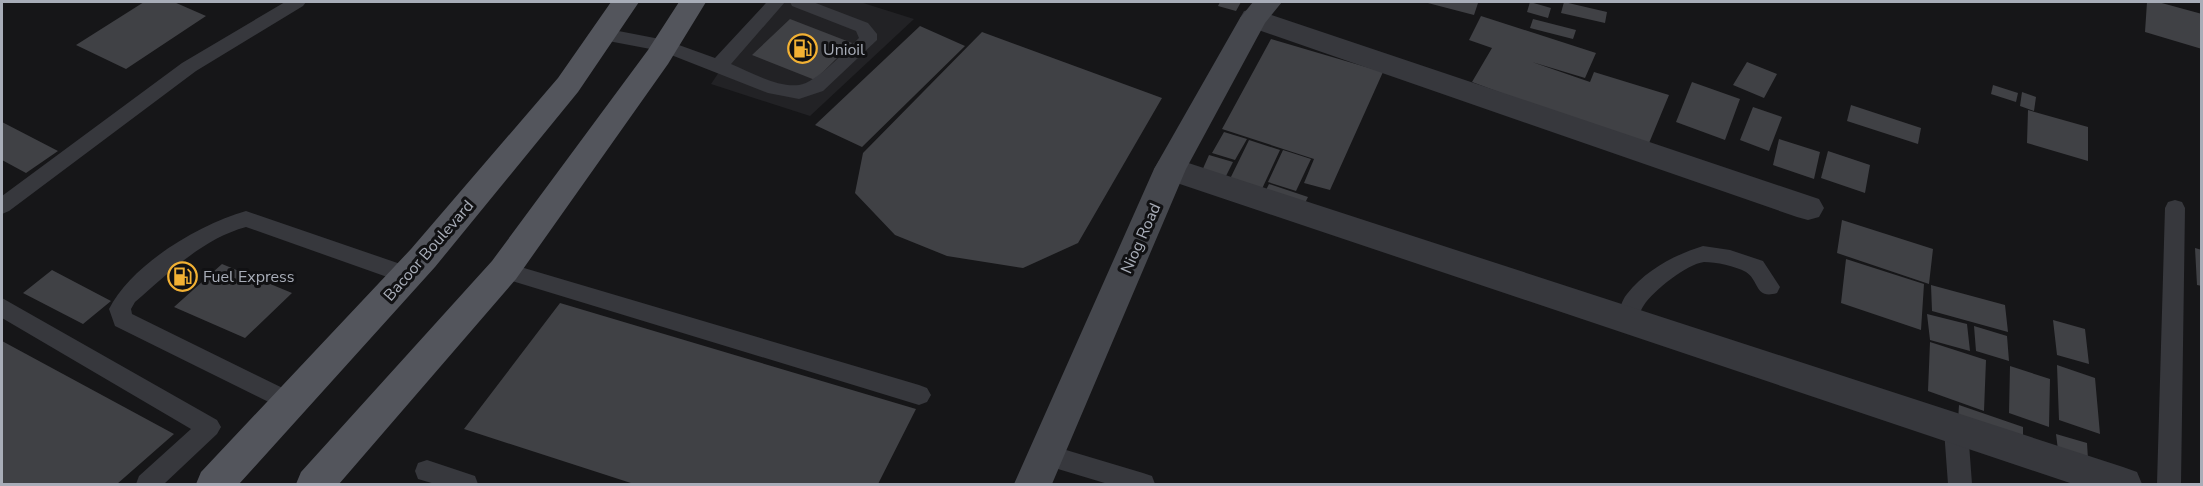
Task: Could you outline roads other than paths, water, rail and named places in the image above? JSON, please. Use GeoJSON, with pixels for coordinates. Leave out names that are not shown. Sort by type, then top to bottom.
{"type":"FeatureCollection","features":[{"type":"Feature","properties":{"kind":"main road","name":"Bacoor Boulevard"},"geometry":{"type":"LineString","coordinates":[[214,484],[407,275],[568,85],[625,2]]}},
{"type":"Feature","properties":{"kind":"main road"},"geometry":{"type":"LineString","coordinates":[[315,484],[504,270],[665,46],[692,2]]}},
{"type":"Feature","properties":{"kind":"street","name":"Niog Road"},"geometry":{"type":"LineString","coordinates":[[1033,484],[1170,169],[1261,10]]}},
{"type":"Feature","properties":{"kind":"street"},"geometry":{"type":"LineString","coordinates":[[1261,10],[1808,208]]}},
{"type":"Feature","properties":{"kind":"street"},"geometry":{"type":"LineString","coordinates":[[1170,169],[1956,429],[2112,483]]}},
{"type":"Feature","properties":{"kind":"lane"},"geometry":{"type":"LineString","coordinates":[[2,206],[189,67],[297,2]]}},
{"type":"Feature","properties":{"kind":"lane"},"geometry":{"type":"LineString","coordinates":[[718,67],[776,2]]}},
{"type":"Feature","properties":{"kind":"lane"},"geometry":{"type":"LineString","coordinates":[[603,34],[665,46],[775,88],[800,92],[816,86],[868,40],[868,34],[862,27],[798,2]]}},
{"type":"Feature","properties":{"kind":"lane"},"geometry":{"type":"LineString","coordinates":[[2169,484],[2175,208]]}},
{"type":"Feature","properties":{"kind":"lane"},"geometry":{"type":"LineString","coordinates":[[291,403],[123,320],[120,309],[127,296],[206,233],[226,223],[246,219],[407,275]]}},
{"type":"Feature","properties":{"kind":"lane"},"geometry":{"type":"LineString","coordinates":[[1627,321],[1634,301],[1659,277],[1679,263],[1703,254],[1730,258],[1755,267],[1769,287]]}},
{"type":"Feature","properties":{"kind":"lane"},"geometry":{"type":"LineString","coordinates":[[504,270],[919,395]]}},
{"type":"Feature","properties":{"kind":"lane"},"geometry":{"type":"LineString","coordinates":[[2,308],[209,427],[148,484]]}},
{"type":"Feature","properties":{"kind":"lane"},"geometry":{"type":"LineString","coordinates":[[1956,429],[1960,484]]}},
{"type":"Feature","properties":{"kind":"lane"},"geometry":{"type":"LineString","coordinates":[[1046,455],[1115,480],[1143,484]]}},
{"type":"Feature","properties":{"kind":"lane"},"geometry":{"type":"LineString","coordinates":[[428,471],[466,484]]}},
{"type":"Feature","properties":{"kind":"place","name":"Unioil"},"geometry":{"type":"Point","coordinates":[802,49]}},
{"type":"Feature","properties":{"kind":"place","name":"Fuel Express"},"geometry":{"type":"Point","coordinates":[182,276]}}]}
